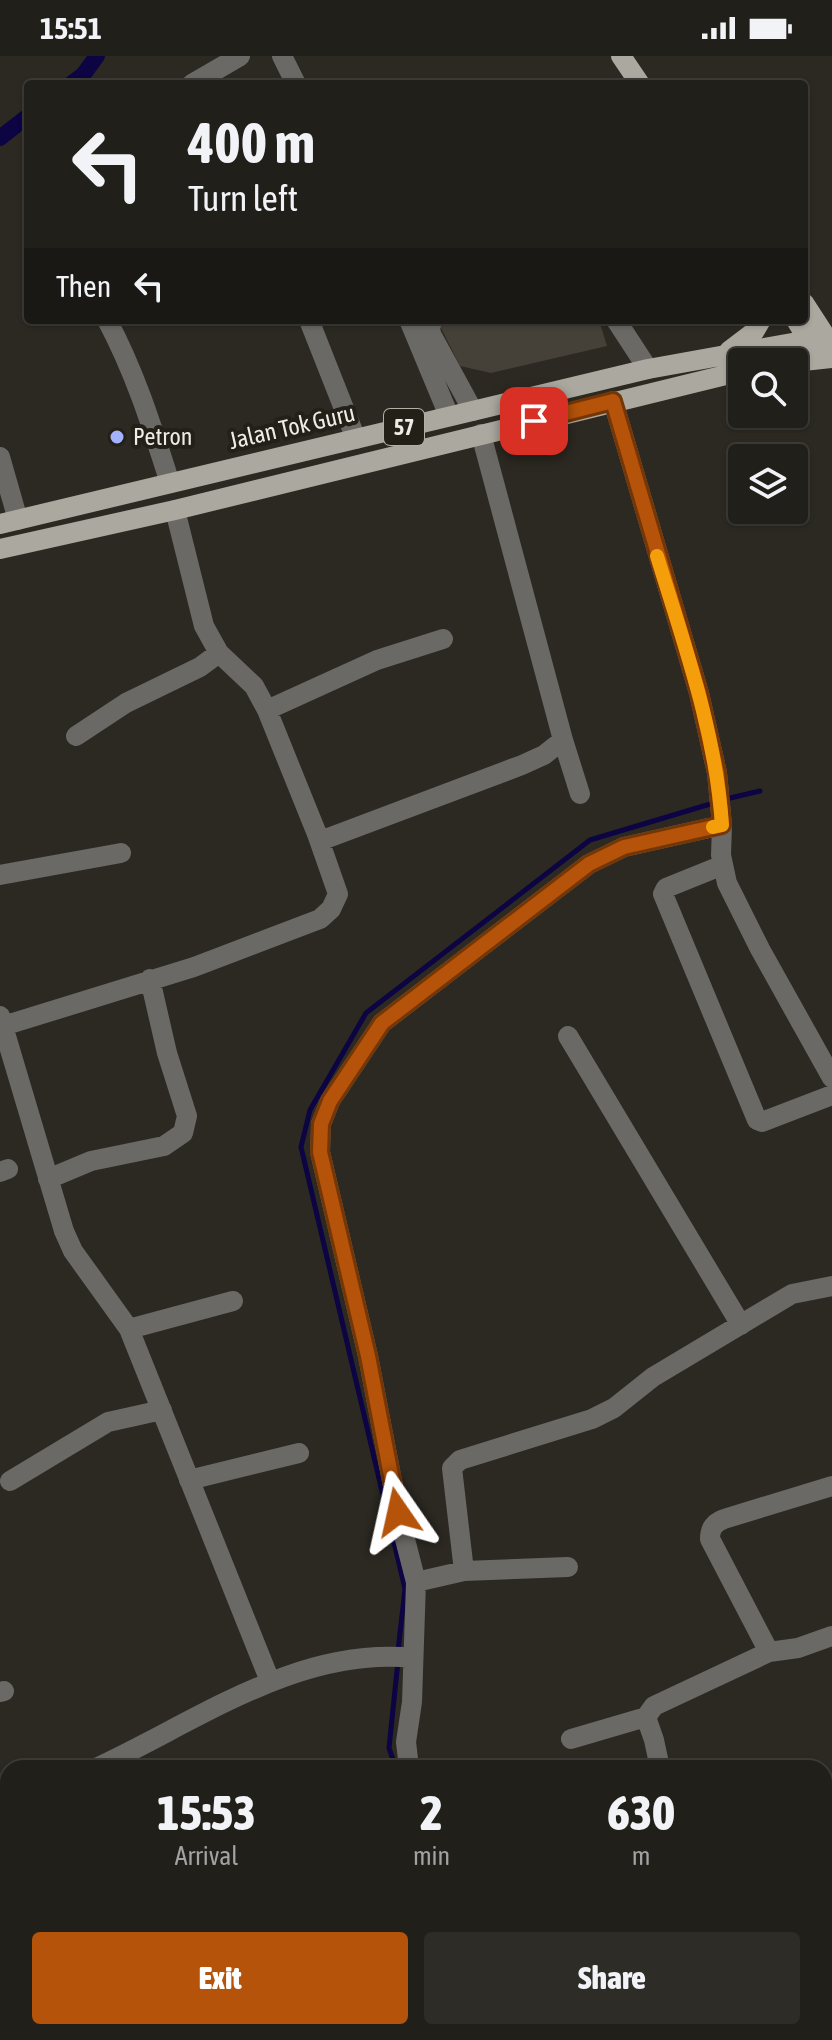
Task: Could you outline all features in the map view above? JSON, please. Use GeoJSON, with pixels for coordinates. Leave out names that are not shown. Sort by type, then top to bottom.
{"type":"FeatureCollection","features":[{"type":"Feature","properties":{"kind":"main road"},"geometry":{"type":"LineString","coordinates":[[621,56],[637,80]]}},
{"type":"Feature","properties":{"kind":"main road"},"geometry":{"type":"LineString","coordinates":[[637,56],[653,80]]}},
{"type":"Feature","properties":{"kind":"main road"},"geometry":{"type":"LineString","coordinates":[[808,300],[832,315]]}},
{"type":"Feature","properties":{"kind":"main road"},"geometry":{"type":"LineString","coordinates":[[808,311],[826,347]]}},
{"type":"Feature","properties":{"kind":"main road"},"geometry":{"type":"LineString","coordinates":[[723,355],[754,332],[759,324]]}},
{"type":"Feature","properties":{"kind":"main road"},"geometry":{"type":"LineString","coordinates":[[800,324],[826,347]]}},
{"type":"Feature","properties":{"kind":"main road","name":"Jalan Tok Guru"},"geometry":{"type":"LineString","coordinates":[[9,522],[648,369],[723,355],[826,347]]}},
{"type":"Feature","properties":{"kind":"main road","name":"57"},"geometry":{"type":"LineString","coordinates":[[0,549],[175,510],[728,374]]}},
{"type":"Feature","properties":{"kind":"street"},"geometry":{"type":"LineString","coordinates":[[199,80],[240,56]]}},
{"type":"Feature","properties":{"kind":"street"},"geometry":{"type":"LineString","coordinates":[[282,56],[294,80]]}},
{"type":"Feature","properties":{"kind":"street"},"geometry":{"type":"LineString","coordinates":[[109,324],[141,396],[170,483]]}},
{"type":"Feature","properties":{"kind":"street"},"geometry":{"type":"LineString","coordinates":[[311,324],[356,439]]}},
{"type":"Feature","properties":{"kind":"street"},"geometry":{"type":"LineString","coordinates":[[411,324],[449,416]]}},
{"type":"Feature","properties":{"kind":"street"},"geometry":{"type":"LineString","coordinates":[[431,324],[431,334],[473,411]]}},
{"type":"Feature","properties":{"kind":"street"},"geometry":{"type":"LineString","coordinates":[[619,324],[648,369]]}},
{"type":"Feature","properties":{"kind":"street"},"geometry":{"type":"LineString","coordinates":[[613,401],[699,693],[717,773],[727,883],[832,1078]]}},
{"type":"Feature","properties":{"kind":"street"},"geometry":{"type":"LineString","coordinates":[[481,434],[580,794]]}},
{"type":"Feature","properties":{"kind":"street"},"geometry":{"type":"LineString","coordinates":[[0,457],[9,522]]}},
{"type":"Feature","properties":{"kind":"street"},"geometry":{"type":"LineString","coordinates":[[175,510],[204,626],[219,653],[254,686],[267,710],[338,894],[331,909],[320,919],[194,967],[2,1021],[48,1179],[73,1251],[129,1329],[270,1681]]}},
{"type":"Feature","properties":{"kind":"street"},"geometry":{"type":"LineString","coordinates":[[267,710],[377,660],[443,639]]}},
{"type":"Feature","properties":{"kind":"street"},"geometry":{"type":"LineString","coordinates":[[76,736],[126,703],[200,667],[219,653]]}},
{"type":"Feature","properties":{"kind":"street"},"geometry":{"type":"LineString","coordinates":[[320,841],[522,765],[544,755],[563,740]]}},
{"type":"Feature","properties":{"kind":"street"},"geometry":{"type":"LineString","coordinates":[[408,1760],[406,1742],[412,1702],[402,1657],[416,1582],[320,1152],[321,1124],[325,1112],[382,1023],[589,864],[624,847],[722,822]]}},
{"type":"Feature","properties":{"kind":"street"},"geometry":{"type":"LineString","coordinates":[[0,875],[121,853]]}},
{"type":"Feature","properties":{"kind":"street"},"geometry":{"type":"LineString","coordinates":[[723,865],[666,888],[663,894],[757,1120],[762,1122],[832,1095]]}},
{"type":"Feature","properties":{"kind":"street"},"geometry":{"type":"LineString","coordinates":[[48,1179],[91,1161],[164,1146],[183,1133],[187,1116],[167,1053],[150,979]]}},
{"type":"Feature","properties":{"kind":"street"},"geometry":{"type":"LineString","coordinates":[[568,1036],[741,1325]]}},
{"type":"Feature","properties":{"kind":"street"},"geometry":{"type":"LineString","coordinates":[[464,1571],[452,1468],[460,1460],[592,1419],[614,1408],[653,1377],[792,1294],[831,1293]]}},
{"type":"Feature","properties":{"kind":"street"},"geometry":{"type":"LineString","coordinates":[[129,1329],[233,1301]]}},
{"type":"Feature","properties":{"kind":"street"},"geometry":{"type":"LineString","coordinates":[[10,1481],[108,1422],[162,1410]]}},
{"type":"Feature","properties":{"kind":"street"},"geometry":{"type":"LineString","coordinates":[[189,1480],[299,1453]]}},
{"type":"Feature","properties":{"kind":"street"},"geometry":{"type":"LineString","coordinates":[[769,1652],[710,1539],[710,1532],[724,1519],[832,1486]]}},
{"type":"Feature","properties":{"kind":"street"},"geometry":{"type":"LineString","coordinates":[[416,1582],[464,1571],[568,1567]]}},
{"type":"Feature","properties":{"kind":"street"},"geometry":{"type":"LineString","coordinates":[[571,1739],[646,1717],[654,1706],[769,1652],[798,1648],[832,1636]]}},
{"type":"Feature","properties":{"kind":"street"},"geometry":{"type":"LineString","coordinates":[[113,1760],[270,1681],[320,1665],[402,1657]]}},
{"type":"Feature","properties":{"kind":"street"},"geometry":{"type":"LineString","coordinates":[[646,1717],[658,1760]]}},
{"type":"Feature","properties":{"kind":"building"},"geometry":{"type":"Polygon","coordinates":[[[439,324],[600,324],[607,346],[491,373],[460,366],[439,324]]]}},
{"type":"Feature","properties":{"kind":"waterway"},"geometry":{"type":"LineString","coordinates":[[76,80],[97,56]]}},
{"type":"Feature","properties":{"kind":"waterway"},"geometry":{"type":"LineString","coordinates":[[0,138],[24,119]]}},
{"type":"Feature","properties":{"kind":"waterway"},"geometry":{"type":"LineString","coordinates":[[726,799],[760,791]]}},
{"type":"Feature","properties":{"kind":"waterway"},"geometry":{"type":"LineString","coordinates":[[398,1651],[405,1589],[301,1147],[310,1110],[366,1013],[590,840],[717,802]]}},
{"type":"Feature","properties":{"kind":"waterway"},"geometry":{"type":"LineString","coordinates":[[393,1760],[389,1748],[398,1661]]}},
{"type":"Feature","properties":{"kind":"slow traffic"},"geometry":{"type":"LineString","coordinates":[[657,556],[699,693],[717,773],[722,825],[713,827]]}},
{"type":"Feature","properties":{"kind":"place","name":"Petron"},"geometry":{"type":"Point","coordinates":[117,437]}},
{"type":"Feature","properties":{"kind":"route"},"geometry":{"type":"LineString","coordinates":[[398,1512],[368,1356],[320,1152],[321,1124],[330,1101],[382,1023],[589,864],[624,847],[722,825],[717,773],[699,693],[613,401],[534,421]]}}]}
